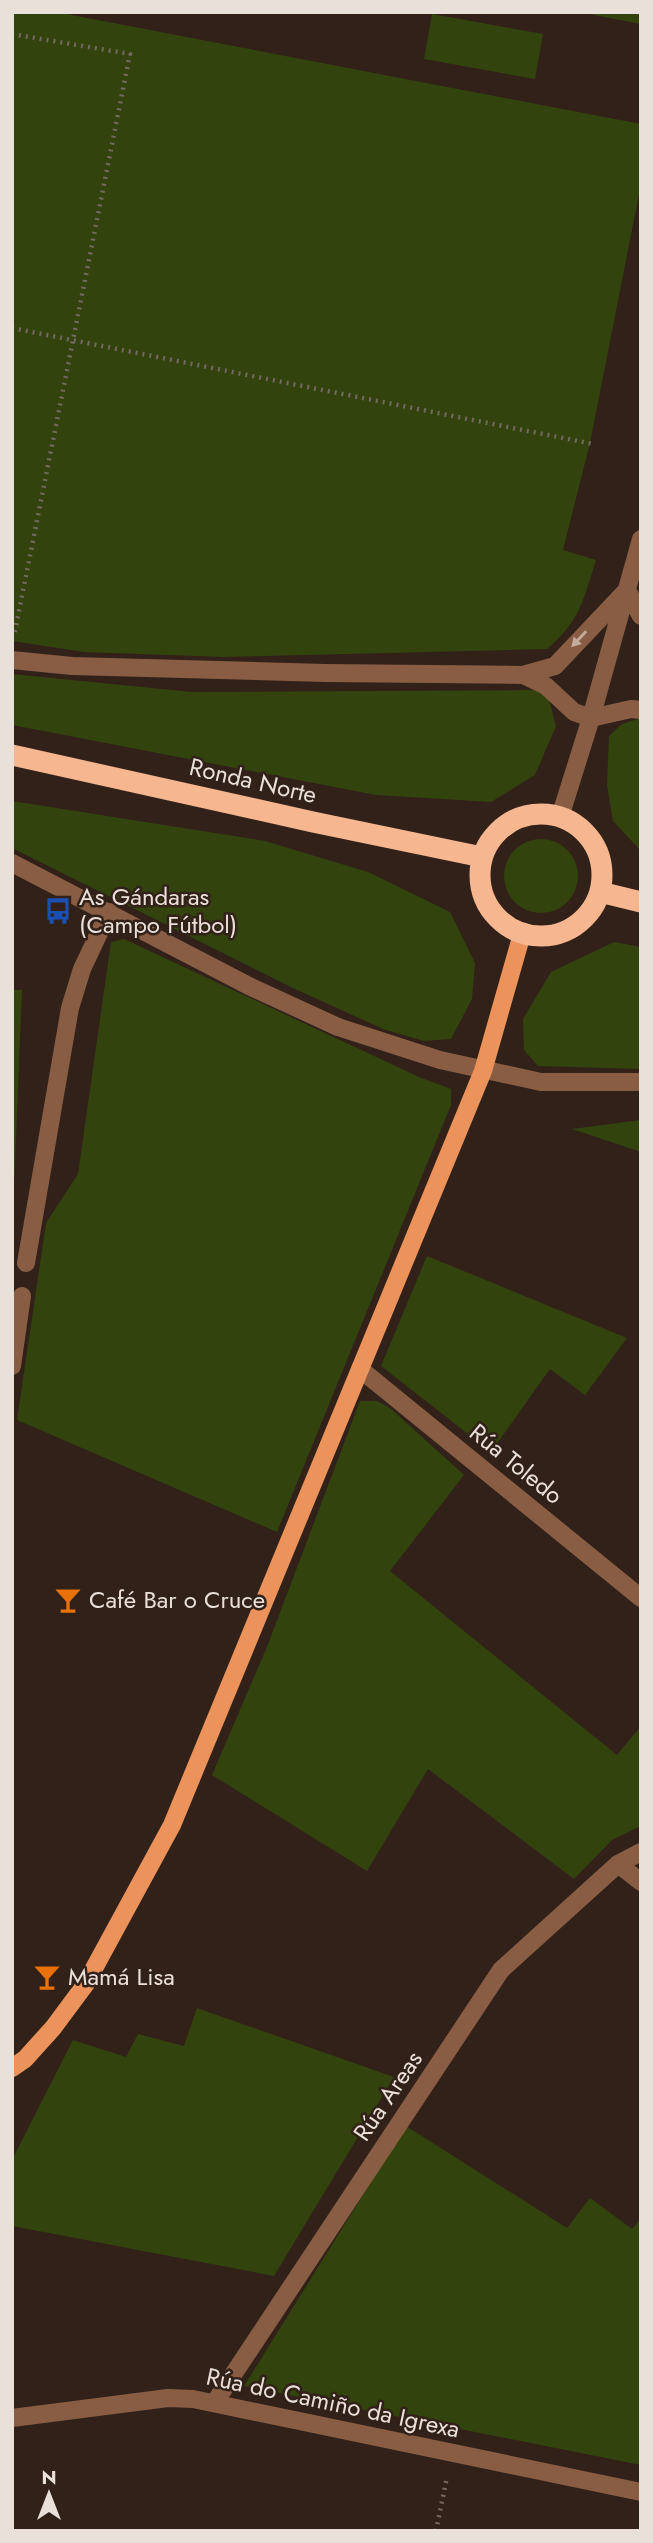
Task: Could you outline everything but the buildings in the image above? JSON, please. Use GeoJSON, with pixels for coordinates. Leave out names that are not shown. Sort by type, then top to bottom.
{"type":"FeatureCollection","features":[{"type":"Feature","properties":{"kind":"highway","name":"Ronda Norte"},"geometry":{"type":"LineString","coordinates":[[12,755],[482,857]]}},
{"type":"Feature","properties":{"kind":"highway"},"geometry":{"type":"LineString","coordinates":[[531,815],[560,817],[577,825],[591,839],[599,855],[603,873],[600,892],[592,910],[578,925],[561,934],[541,937],[522,934],[505,926],[491,912],[482,895],[479,876],[482,857],[490,840],[504,825],[531,815]]}},
{"type":"Feature","properties":{"kind":"highway"},"geometry":{"type":"LineString","coordinates":[[600,892],[641,902]]}},
{"type":"Feature","properties":{"kind":"main road"},"geometry":{"type":"LineString","coordinates":[[12,2068],[25,2059],[53,2028],[85,1985],[172,1825],[483,1071],[522,934]]}},
{"type":"Feature","properties":{"kind":"street"},"geometry":{"type":"LineString","coordinates":[[560,817],[591,718],[641,538]]}},
{"type":"Feature","properties":{"kind":"street"},"geometry":{"type":"LineString","coordinates":[[627,590],[641,616]]}},
{"type":"Feature","properties":{"kind":"street"},"geometry":{"type":"LineString","coordinates":[[12,660],[125,668],[523,675],[555,666],[627,590]]}},
{"type":"Feature","properties":{"kind":"street"},"geometry":{"type":"LineString","coordinates":[[523,675],[546,687],[574,712],[591,718],[631,709],[641,710]]}},
{"type":"Feature","properties":{"kind":"street"},"geometry":{"type":"LineString","coordinates":[[12,863],[249,986],[338,1027],[440,1060],[541,1082],[641,1082]]}},
{"type":"Feature","properties":{"kind":"street"},"geometry":{"type":"LineString","coordinates":[[26,1263],[70,1008],[82,969],[109,912]]}},
{"type":"Feature","properties":{"kind":"street"},"geometry":{"type":"LineString","coordinates":[[12,1366],[22,1296]]}},
{"type":"Feature","properties":{"kind":"street","name":"Rúa Toledo"},"geometry":{"type":"LineString","coordinates":[[360,1369],[641,1598]]}},
{"type":"Feature","properties":{"kind":"street","name":"Rúa Areas"},"geometry":{"type":"LineString","coordinates":[[215,2402],[501,1970],[618,1864],[641,1852]]}},
{"type":"Feature","properties":{"kind":"street"},"geometry":{"type":"LineString","coordinates":[[618,1864],[641,1882]]}},
{"type":"Feature","properties":{"kind":"street","name":"Rúa do Camiño da Igrexa"},"geometry":{"type":"LineString","coordinates":[[12,2418],[167,2398],[215,2402],[641,2492]]}},
{"type":"Feature","properties":{"kind":"path"},"geometry":{"type":"LineString","coordinates":[[12,34],[130,54],[12,646]]}},
{"type":"Feature","properties":{"kind":"path"},"geometry":{"type":"LineString","coordinates":[[12,328],[593,444]]}},
{"type":"Feature","properties":{"kind":"path"},"geometry":{"type":"LineString","coordinates":[[436,2531],[451,2453]]}},
{"type":"Feature","properties":{"kind":"green space"},"geometry":{"type":"Polygon","coordinates":[[[12,12],[56,12],[641,124],[641,184],[590,443],[563,550],[596,560],[574,619],[547,649],[223,657],[84,652],[12,641],[12,12]]]}},
{"type":"Feature","properties":{"kind":"green space"},"geometry":{"type":"Polygon","coordinates":[[[579,12],[641,12],[641,24],[579,12]]]}},
{"type":"Feature","properties":{"kind":"green space"},"geometry":{"type":"Polygon","coordinates":[[[432,14],[543,34],[535,79],[424,59],[432,14]]]}},
{"type":"Feature","properties":{"kind":"green space"},"geometry":{"type":"Polygon","coordinates":[[[12,674],[192,692],[534,690],[548,696],[556,726],[535,775],[491,802],[376,795],[12,725],[12,674]]]}},
{"type":"Feature","properties":{"kind":"green space"},"geometry":{"type":"Polygon","coordinates":[[[641,718],[641,851],[613,821],[607,785],[609,736],[622,724],[641,718]]]}},
{"type":"Feature","properties":{"kind":"green space"},"geometry":{"type":"Polygon","coordinates":[[[12,801],[265,841],[368,872],[450,912],[475,963],[472,999],[451,1039],[424,1041],[383,1029],[293,988],[12,848],[12,801]]]}},
{"type":"Feature","properties":{"kind":"green space"},"geometry":{"type":"Polygon","coordinates":[[[541,839],[562,845],[572,855],[578,876],[572,897],[562,907],[541,913],[520,907],[510,897],[504,876],[510,855],[520,845],[541,839]]]}},
{"type":"Feature","properties":{"kind":"green space"},"geometry":{"type":"Polygon","coordinates":[[[124,939],[419,1077],[451,1089],[451,1105],[277,1532],[17,1420],[46,1223],[78,1174],[111,942],[124,939]]]}},
{"type":"Feature","properties":{"kind":"green space"},"geometry":{"type":"Polygon","coordinates":[[[614,942],[641,947],[641,1069],[538,1066],[524,1050],[523,1019],[551,972],[614,942]]]}},
{"type":"Feature","properties":{"kind":"green space"},"geometry":{"type":"Polygon","coordinates":[[[12,990],[22,990],[12,1237],[12,990]]]}},
{"type":"Feature","properties":{"kind":"green space"},"geometry":{"type":"Polygon","coordinates":[[[641,1120],[641,1152],[572,1129],[641,1120]]]}},
{"type":"Feature","properties":{"kind":"green space"},"geometry":{"type":"Polygon","coordinates":[[[427,1256],[627,1338],[585,1395],[550,1369],[491,1452],[381,1366],[427,1256]]]}},
{"type":"Feature","properties":{"kind":"green space"},"geometry":{"type":"Polygon","coordinates":[[[360,1401],[377,1401],[390,1408],[464,1475],[390,1571],[617,1755],[641,1726],[641,1826],[612,1840],[574,1879],[428,1769],[367,1871],[212,1775],[267,1647],[360,1401]]]}},
{"type":"Feature","properties":{"kind":"green space"},"geometry":{"type":"Polygon","coordinates":[[[197,2008],[394,2077],[274,2276],[12,2226],[12,2160],[73,2040],[126,2057],[138,2034],[184,2046],[197,2008]]]}},
{"type":"Feature","properties":{"kind":"green space"},"geometry":{"type":"Polygon","coordinates":[[[406,2126],[567,2228],[590,2198],[632,2229],[641,2219],[641,2465],[244,2386],[406,2126]]]}},
{"type":"Feature","properties":{"kind":"place","name":"As Gándaras (Campo Fútbol)"},"geometry":{"type":"Point","coordinates":[58,911]}},
{"type":"Feature","properties":{"kind":"place","name":"Café Bar o Cruce"},"geometry":{"type":"Point","coordinates":[68,1600]}},
{"type":"Feature","properties":{"kind":"place","name":"Mamá Lisa"},"geometry":{"type":"Point","coordinates":[47,1977]}}]}
